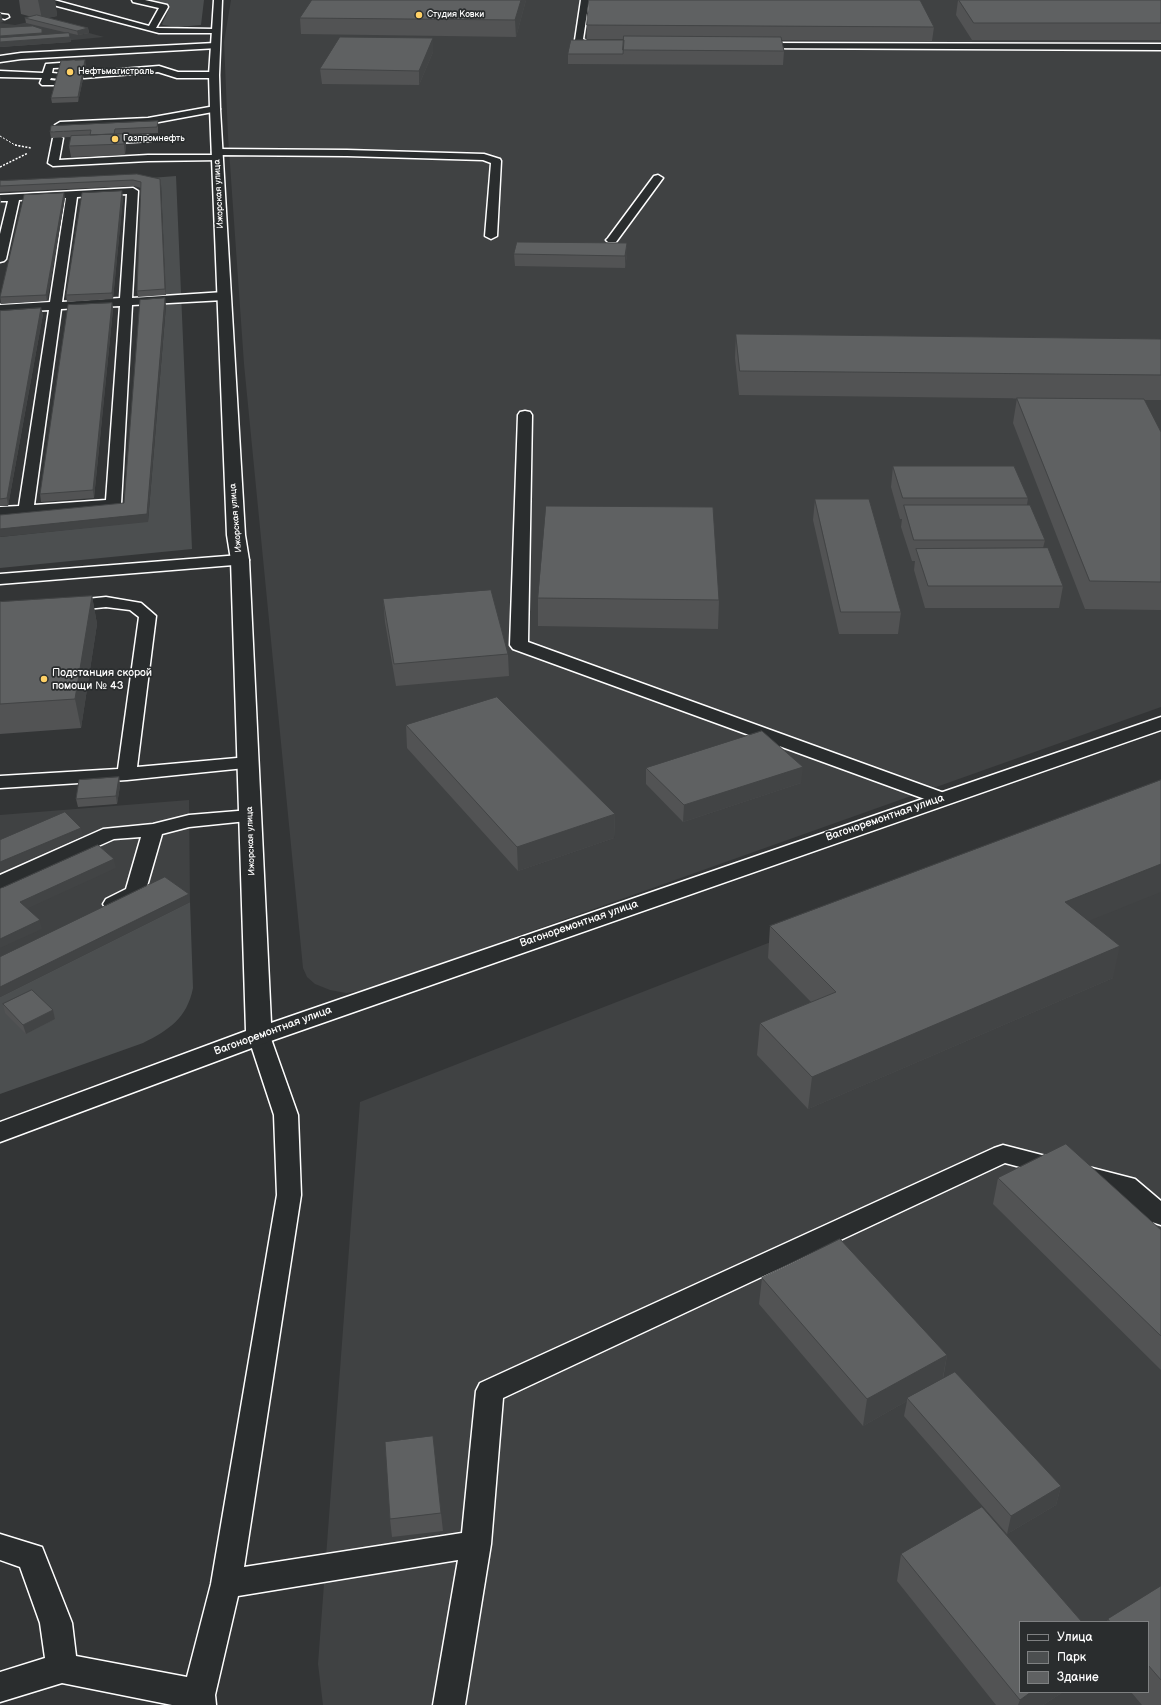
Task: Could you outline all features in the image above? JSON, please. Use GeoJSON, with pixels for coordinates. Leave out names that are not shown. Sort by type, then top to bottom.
{"type":"FeatureCollection","features":[{"type":"Feature","properties":{"kind":"street","name":"Ижорская улица"},"geometry":{"type":"LineString","coordinates":[[218,0],[215,38],[214,109],[236,535],[240,560],[259,1036]]}},
{"type":"Feature","properties":{"kind":"street"},"geometry":{"type":"LineString","coordinates":[[0,579],[240,560]]}},
{"type":"Feature","properties":{"kind":"street","name":"Вагоноремонтная улица"},"geometry":{"type":"LineString","coordinates":[[0,1132],[259,1036],[1161,722]]}},
{"type":"Feature","properties":{"kind":"lane"},"geometry":{"type":"LineString","coordinates":[[45,0],[159,31],[215,38]]}},
{"type":"Feature","properties":{"kind":"lane"},"geometry":{"type":"LineString","coordinates":[[136,0],[164,7],[151,29]]}},
{"type":"Feature","properties":{"kind":"lane"},"geometry":{"type":"LineString","coordinates":[[585,0],[579,40],[585,44],[616,46]]}},
{"type":"Feature","properties":{"kind":"lane"},"geometry":{"type":"LineString","coordinates":[[0,59],[215,38]]}},
{"type":"Feature","properties":{"kind":"lane"},"geometry":{"type":"LineString","coordinates":[[743,46],[1161,47]]}},
{"type":"Feature","properties":{"kind":"lane"},"geometry":{"type":"LineString","coordinates":[[47,73],[50,66],[88,71],[159,69],[177,75],[214,74]]}},
{"type":"Feature","properties":{"kind":"lane"},"geometry":{"type":"LineString","coordinates":[[0,74],[47,73],[59,76]]}},
{"type":"Feature","properties":{"kind":"lane"},"geometry":{"type":"LineString","coordinates":[[214,109],[148,130],[131,131],[113,126],[78,127],[60,125],[53,163],[217,155],[355,153],[484,157],[496,161],[491,236]]}},
{"type":"Feature","properties":{"kind":"lane"},"geometry":{"type":"LineString","coordinates":[[115,140],[131,131],[148,130]]}},
{"type":"Feature","properties":{"kind":"lane"},"geometry":{"type":"LineString","coordinates":[[148,130],[148,158]]}},
{"type":"Feature","properties":{"kind":"lane"},"geometry":{"type":"LineString","coordinates":[[58,137],[69,143]]}},
{"type":"Feature","properties":{"kind":"lane"},"geometry":{"type":"LineString","coordinates":[[612,240],[658,178]]}},
{"type":"Feature","properties":{"kind":"lane"},"geometry":{"type":"LineString","coordinates":[[0,198],[133,191],[113,504],[0,512]]}},
{"type":"Feature","properties":{"kind":"lane"},"geometry":{"type":"LineString","coordinates":[[26,510],[72,194]]}},
{"type":"Feature","properties":{"kind":"lane"},"geometry":{"type":"LineString","coordinates":[[0,259],[14,197]]}},
{"type":"Feature","properties":{"kind":"lane"},"geometry":{"type":"LineString","coordinates":[[0,310],[224,296]]}},
{"type":"Feature","properties":{"kind":"lane"},"geometry":{"type":"LineString","coordinates":[[525,415],[519,645],[940,798]]}},
{"type":"Feature","properties":{"kind":"lane"},"geometry":{"type":"LineString","coordinates":[[53,607],[106,602],[135,606],[148,616],[127,774]]}},
{"type":"Feature","properties":{"kind":"lane"},"geometry":{"type":"LineString","coordinates":[[0,782],[127,774],[248,763]]}},
{"type":"Feature","properties":{"kind":"lane"},"geometry":{"type":"LineString","coordinates":[[0,883],[110,833],[153,830],[189,821],[250,816]]}},
{"type":"Feature","properties":{"kind":"lane"},"geometry":{"type":"LineString","coordinates":[[100,910],[135,893],[153,830]]}},
{"type":"Feature","properties":{"kind":"lane"},"geometry":{"type":"LineString","coordinates":[[0,1687],[62,1668],[199,1700],[226,1584],[289,1195],[286,1115],[259,1036]]}},
{"type":"Feature","properties":{"kind":"lane"},"geometry":{"type":"LineString","coordinates":[[449,1705],[476,1544],[490,1392],[1003,1154],[1126,1186],[1161,1215]]}},
{"type":"Feature","properties":{"kind":"lane"},"geometry":{"type":"LineString","coordinates":[[226,1584],[476,1544]]}},
{"type":"Feature","properties":{"kind":"lane"},"geometry":{"type":"LineString","coordinates":[[0,1547],[30,1557],[56,1623],[62,1668]]}},
{"type":"Feature","properties":{"kind":"path"},"geometry":{"type":"LineString","coordinates":[[0,136],[15,144],[35,149]]}},
{"type":"Feature","properties":{"kind":"shaded area"},"geometry":{"type":"Polygon","coordinates":[[[231,0],[1161,0],[1161,707],[366,990],[346,993],[330,990],[315,984],[307,977],[303,968],[244,364],[228,136],[224,42],[231,0]]]}},
{"type":"Feature","properties":{"kind":"shaded area"},"geometry":{"type":"Polygon","coordinates":[[[37,20],[104,37],[0,47],[0,23],[15,25],[37,20]]]}},
{"type":"Feature","properties":{"kind":"shaded area"},"geometry":{"type":"Polygon","coordinates":[[[1161,790],[1161,1705],[323,1705],[318,1664],[360,1102],[1161,790]]]}},
{"type":"Feature","properties":{"kind":"shaded area"},"geometry":{"type":"Polygon","coordinates":[[[189,800],[190,902],[0,997],[0,815],[189,800]]]}},
{"type":"Feature","properties":{"kind":"green space"},"geometry":{"type":"Polygon","coordinates":[[[147,0],[204,0],[201,25],[178,27],[163,25],[162,24],[170,7],[147,0]]]}},
{"type":"Feature","properties":{"kind":"green space"},"geometry":{"type":"Polygon","coordinates":[[[176,176],[192,549],[0,568],[0,537],[148,521],[166,305],[161,185],[138,179],[176,176]]]}},
{"type":"Feature","properties":{"kind":"green space"},"geometry":{"type":"Polygon","coordinates":[[[190,902],[193,988],[186,1007],[176,1022],[169,1028],[143,1043],[0,1094],[0,997],[190,902]]]}},
{"type":"Feature","properties":{"kind":"building"},"geometry":{"type":"Polygon","coordinates":[[[312,0],[521,0],[515,20],[300,18],[312,0]]]}},
{"type":"Feature","properties":{"kind":"building"},"geometry":{"type":"Polygon","coordinates":[[[589,0],[920,0],[934,27],[587,25],[589,0]]]}},
{"type":"Feature","properties":{"kind":"building"},"geometry":{"type":"Polygon","coordinates":[[[959,0],[1161,0],[1161,23],[974,23],[959,0]]]}},
{"type":"Feature","properties":{"kind":"building"},"geometry":{"type":"Polygon","coordinates":[[[37,15],[88,28],[77,31],[25,18],[37,15]]]}},
{"type":"Feature","properties":{"kind":"building"},"geometry":{"type":"Polygon","coordinates":[[[33,26],[42,29],[42,33],[0,36],[0,28],[33,26]]]}},
{"type":"Feature","properties":{"kind":"building"},"geometry":{"type":"Polygon","coordinates":[[[69,33],[70,37],[0,42],[0,38],[69,33]]]}},
{"type":"Feature","properties":{"kind":"building"},"geometry":{"type":"Polygon","coordinates":[[[624,36],[781,37],[784,51],[623,50],[624,36]]]}},
{"type":"Feature","properties":{"kind":"building"},"geometry":{"type":"Polygon","coordinates":[[[340,37],[433,38],[419,71],[320,69],[340,37]]]}},
{"type":"Feature","properties":{"kind":"building"},"geometry":{"type":"Polygon","coordinates":[[[571,40],[624,40],[623,54],[568,54],[571,40]]]}},
{"type":"Feature","properties":{"kind":"building"},"geometry":{"type":"Polygon","coordinates":[[[85,60],[78,97],[51,98],[61,61],[85,60]]]}},
{"type":"Feature","properties":{"kind":"building"},"geometry":{"type":"Polygon","coordinates":[[[158,121],[157,127],[115,129],[114,134],[90,135],[91,130],[50,132],[51,126],[158,121]]]}},
{"type":"Feature","properties":{"kind":"building"},"geometry":{"type":"Polygon","coordinates":[[[125,134],[124,144],[69,146],[71,136],[125,134]]]}},
{"type":"Feature","properties":{"kind":"building"},"geometry":{"type":"Polygon","coordinates":[[[137,174],[160,179],[165,289],[137,291],[141,182],[133,180],[0,186],[0,181],[137,174]]]}},
{"type":"Feature","properties":{"kind":"building"},"geometry":{"type":"Polygon","coordinates":[[[122,191],[112,293],[66,295],[82,193],[122,191]]]}},
{"type":"Feature","properties":{"kind":"building"},"geometry":{"type":"Polygon","coordinates":[[[64,193],[46,295],[0,297],[24,195],[64,193]]]}},
{"type":"Feature","properties":{"kind":"building"},"geometry":{"type":"Polygon","coordinates":[[[517,242],[627,243],[625,256],[514,254],[517,242]]]}},
{"type":"Feature","properties":{"kind":"building"},"geometry":{"type":"Polygon","coordinates":[[[165,298],[147,514],[0,529],[0,515],[124,503],[140,300],[165,298]]]}},
{"type":"Feature","properties":{"kind":"building"},"geometry":{"type":"Polygon","coordinates":[[[112,303],[93,490],[40,494],[68,305],[112,303]]]}},
{"type":"Feature","properties":{"kind":"building"},"geometry":{"type":"Polygon","coordinates":[[[41,308],[7,498],[0,499],[0,311],[41,308]]]}},
{"type":"Feature","properties":{"kind":"building"},"geometry":{"type":"Polygon","coordinates":[[[736,334],[1161,339],[1161,375],[740,371],[736,334]]]}},
{"type":"Feature","properties":{"kind":"building"},"geometry":{"type":"Polygon","coordinates":[[[1017,398],[1144,399],[1161,432],[1161,582],[1090,581],[1017,398]]]}},
{"type":"Feature","properties":{"kind":"building"},"geometry":{"type":"Polygon","coordinates":[[[893,466],[1014,466],[1028,498],[903,498],[893,466]]]}},
{"type":"Feature","properties":{"kind":"building"},"geometry":{"type":"Polygon","coordinates":[[[815,499],[869,499],[901,612],[841,612],[815,499]]]}},
{"type":"Feature","properties":{"kind":"building"},"geometry":{"type":"Polygon","coordinates":[[[904,505],[1030,505],[1045,540],[914,540],[904,505]]]}},
{"type":"Feature","properties":{"kind":"building"},"geometry":{"type":"Polygon","coordinates":[[[546,506],[713,507],[719,600],[538,598],[546,506]]]}},
{"type":"Feature","properties":{"kind":"building"},"geometry":{"type":"Polygon","coordinates":[[[1048,548],[1063,586],[928,586],[916,549],[1048,548]]]}},
{"type":"Feature","properties":{"kind":"building"},"geometry":{"type":"Polygon","coordinates":[[[491,590],[508,654],[394,664],[383,599],[491,590]]]}},
{"type":"Feature","properties":{"kind":"building","name":"Подстанция скорой помощи № 43"},"geometry":{"type":"Polygon","coordinates":[[[92,596],[75,699],[0,704],[0,602],[92,596]]]}},
{"type":"Feature","properties":{"kind":"building"},"geometry":{"type":"Polygon","coordinates":[[[497,697],[615,814],[517,847],[406,725],[497,697]]]}},
{"type":"Feature","properties":{"kind":"building"},"geometry":{"type":"Polygon","coordinates":[[[762,731],[803,767],[684,805],[646,768],[762,731]]]}},
{"type":"Feature","properties":{"kind":"building"},"geometry":{"type":"Polygon","coordinates":[[[119,777],[116,796],[76,799],[79,780],[119,777]]]}},
{"type":"Feature","properties":{"kind":"building"},"geometry":{"type":"Polygon","coordinates":[[[1161,780],[1161,864],[1065,902],[1120,946],[812,1077],[760,1023],[836,992],[770,926],[1161,780]]]}},
{"type":"Feature","properties":{"kind":"building"},"geometry":{"type":"Polygon","coordinates":[[[65,812],[81,828],[0,862],[0,840],[65,812]]]}},
{"type":"Feature","properties":{"kind":"building"},"geometry":{"type":"Polygon","coordinates":[[[98,845],[114,859],[20,902],[40,920],[0,939],[0,889],[98,845]]]}},
{"type":"Feature","properties":{"kind":"building"},"geometry":{"type":"Polygon","coordinates":[[[165,877],[189,894],[0,987],[0,957],[165,877]]]}},
{"type":"Feature","properties":{"kind":"building"},"geometry":{"type":"Polygon","coordinates":[[[32,990],[53,1010],[23,1025],[3,1004],[32,990]]]}},
{"type":"Feature","properties":{"kind":"building"},"geometry":{"type":"Polygon","coordinates":[[[1066,1144],[1161,1230],[1161,1336],[998,1178],[1066,1144]]]}},
{"type":"Feature","properties":{"kind":"building"},"geometry":{"type":"Polygon","coordinates":[[[840,1239],[947,1355],[867,1399],[762,1278],[840,1239]]]}},
{"type":"Feature","properties":{"kind":"building"},"geometry":{"type":"Polygon","coordinates":[[[955,1372],[1061,1486],[1011,1516],[907,1398],[955,1372]]]}},
{"type":"Feature","properties":{"kind":"building"},"geometry":{"type":"Polygon","coordinates":[[[433,1436],[441,1513],[390,1519],[385,1442],[433,1436]]]}},
{"type":"Feature","properties":{"kind":"building"},"geometry":{"type":"Polygon","coordinates":[[[982,1507],[1081,1621],[1019,1621],[1019,1693],[1030,1693],[1020,1700],[901,1554],[982,1507]]]}},
{"type":"Feature","properties":{"kind":"building"},"geometry":{"type":"Polygon","coordinates":[[[1161,1586],[1161,1680],[1149,1666],[1149,1621],[1109,1621],[1108,1619],[1161,1586]]]}},
{"type":"Feature","properties":{"kind":"place","name":"Студия Ковки"},"geometry":{"type":"Point","coordinates":[419,15]}},
{"type":"Feature","properties":{"kind":"place","name":"Нефтьмагистраль"},"geometry":{"type":"Point","coordinates":[70,72]}},
{"type":"Feature","properties":{"kind":"place","name":"Газпромнефть"},"geometry":{"type":"Point","coordinates":[115,139]}},
{"type":"Feature","properties":{"kind":"place","name":"Подстанция скорой помощи № 43"},"geometry":{"type":"Point","coordinates":[44,679]}}]}
